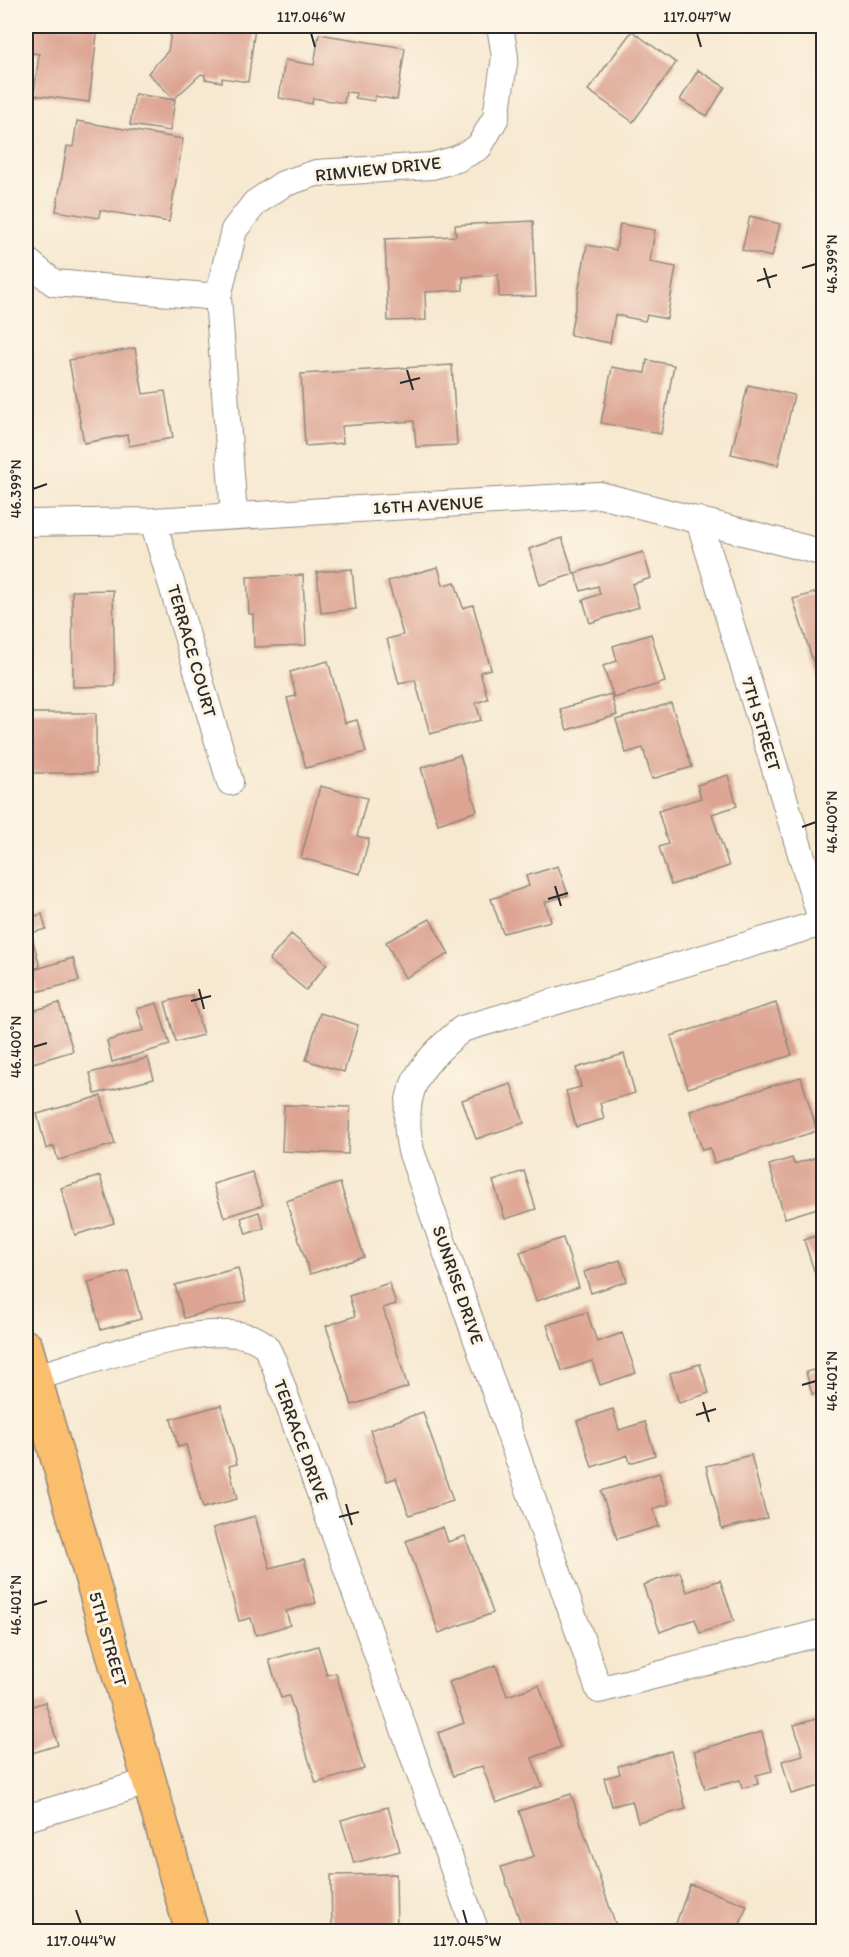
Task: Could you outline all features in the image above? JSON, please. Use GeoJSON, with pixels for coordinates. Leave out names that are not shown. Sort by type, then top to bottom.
{"type":"FeatureCollection","features":[{"type":"Feature","properties":{"kind":"main road","name":"5TH STREET"},"geometry":{"type":"LineString","coordinates":[[26,1347],[192,1932]]}},
{"type":"Feature","properties":{"kind":"street","name":"RIMVIEW DRIVE"},"geometry":{"type":"LineString","coordinates":[[234,516],[218,297],[234,230],[255,203],[283,184],[316,172],[432,166],[457,159],[479,147],[496,117],[505,57],[500,26]]}},
{"type":"Feature","properties":{"kind":"street"},"geometry":{"type":"LineString","coordinates":[[26,260],[54,283],[218,297]]}},
{"type":"Feature","properties":{"kind":"street","name":"16TH AVENUE"},"geometry":{"type":"LineString","coordinates":[[26,523],[153,521],[600,495],[824,553]]}},
{"type":"Feature","properties":{"kind":"street","name":"7TH STREET"},"geometry":{"type":"LineString","coordinates":[[699,520],[823,926]]}},
{"type":"Feature","properties":{"kind":"street","name":"TERRACE COURT"},"geometry":{"type":"LineString","coordinates":[[153,521],[230,782]]}},
{"type":"Feature","properties":{"kind":"street","name":"SUNRISE DRIVE"},"geometry":{"type":"LineString","coordinates":[[823,926],[462,1029],[431,1056],[409,1093],[406,1126],[411,1151],[599,1690],[824,1632]]}},
{"type":"Feature","properties":{"kind":"street","name":"TERRACE DRIVE"},"geometry":{"type":"LineString","coordinates":[[34,1378],[190,1334],[232,1334],[264,1345],[273,1361],[476,1932]]}},
{"type":"Feature","properties":{"kind":"street"},"geometry":{"type":"LineString","coordinates":[[26,1818],[148,1782]]}},
{"type":"Feature","properties":{"kind":"building"},"geometry":{"type":"Polygon","coordinates":[[[26,26],[98,26],[89,102],[34,95],[39,54],[26,52],[26,26]]]}},
{"type":"Feature","properties":{"kind":"building"},"geometry":{"type":"Polygon","coordinates":[[[172,26],[255,27],[248,82],[222,78],[222,82],[205,79],[205,75],[201,74],[174,99],[148,73],[168,51],[172,26]]]}},
{"type":"Feature","properties":{"kind":"building"},"geometry":{"type":"Polygon","coordinates":[[[632,31],[676,63],[633,122],[588,90],[632,31]]]}},
{"type":"Feature","properties":{"kind":"building"},"geometry":{"type":"Polygon","coordinates":[[[319,34],[405,48],[397,100],[375,96],[374,101],[355,98],[356,93],[346,92],[344,103],[313,98],[312,104],[279,98],[285,60],[314,65],[319,34]]]}},
{"type":"Feature","properties":{"kind":"building"},"geometry":{"type":"Polygon","coordinates":[[[698,70],[725,87],[707,116],[680,100],[698,70]]]}},
{"type":"Feature","properties":{"kind":"building"},"geometry":{"type":"Polygon","coordinates":[[[135,94],[175,100],[170,131],[130,125],[135,94]]]}},
{"type":"Feature","properties":{"kind":"building"},"geometry":{"type":"Polygon","coordinates":[[[77,121],[183,139],[169,222],[100,210],[99,218],[56,211],[67,146],[73,147],[77,121]]]}},
{"type":"Feature","properties":{"kind":"building"},"geometry":{"type":"Polygon","coordinates":[[[750,216],[780,224],[772,257],[742,250],[750,216]]]}},
{"type":"Feature","properties":{"kind":"building"},"geometry":{"type":"Polygon","coordinates":[[[533,221],[536,296],[499,297],[498,275],[463,277],[463,290],[425,292],[426,320],[388,321],[385,239],[456,236],[455,225],[533,221]]]}},
{"type":"Feature","properties":{"kind":"building"},"geometry":{"type":"Polygon","coordinates":[[[620,224],[655,230],[650,262],[676,267],[667,319],[647,315],[645,321],[615,315],[610,343],[570,335],[587,245],[616,250],[620,224]]]}},
{"type":"Feature","properties":{"kind":"building"},"geometry":{"type":"Polygon","coordinates":[[[135,348],[143,394],[165,391],[173,438],[129,446],[127,435],[84,443],[69,360],[135,348]]]}},
{"type":"Feature","properties":{"kind":"building"},"geometry":{"type":"Polygon","coordinates":[[[647,360],[674,365],[661,434],[601,423],[612,367],[645,373],[647,360]]]}},
{"type":"Feature","properties":{"kind":"building"},"geometry":{"type":"Polygon","coordinates":[[[452,365],[457,445],[416,447],[414,421],[342,426],[343,443],[305,446],[301,374],[452,365]]]}},
{"type":"Feature","properties":{"kind":"building"},"geometry":{"type":"Polygon","coordinates":[[[748,385],[794,395],[778,465],[731,454],[748,385]]]}},
{"type":"Feature","properties":{"kind":"building"},"geometry":{"type":"Polygon","coordinates":[[[562,538],[574,574],[540,585],[529,549],[562,538]]]}},
{"type":"Feature","properties":{"kind":"building"},"geometry":{"type":"Polygon","coordinates":[[[643,552],[651,578],[632,584],[639,607],[590,623],[583,600],[600,594],[598,586],[581,591],[575,573],[643,552]]]}},
{"type":"Feature","properties":{"kind":"building"},"geometry":{"type":"Polygon","coordinates":[[[438,567],[443,585],[455,582],[463,608],[473,605],[491,669],[480,672],[488,699],[476,703],[481,720],[430,734],[415,680],[399,684],[387,639],[403,635],[388,581],[438,567]]]}},
{"type":"Feature","properties":{"kind":"building"},"geometry":{"type":"Polygon","coordinates":[[[352,569],[356,609],[321,613],[317,572],[352,569]]]}},
{"type":"Feature","properties":{"kind":"building"},"geometry":{"type":"Polygon","coordinates":[[[303,575],[306,645],[254,647],[253,614],[249,614],[247,577],[303,575]]]}},
{"type":"Feature","properties":{"kind":"building"},"geometry":{"type":"Polygon","coordinates":[[[113,590],[115,686],[73,687],[72,591],[113,590]]]}},
{"type":"Feature","properties":{"kind":"building"},"geometry":{"type":"Polygon","coordinates":[[[824,590],[824,685],[821,686],[793,599],[824,590]]]}},
{"type":"Feature","properties":{"kind":"building"},"geometry":{"type":"Polygon","coordinates":[[[651,634],[665,682],[614,698],[603,666],[617,661],[613,646],[651,634]]]}},
{"type":"Feature","properties":{"kind":"building"},"geometry":{"type":"Polygon","coordinates":[[[328,661],[345,723],[357,720],[366,752],[306,768],[287,698],[296,696],[290,672],[328,661]]]}},
{"type":"Feature","properties":{"kind":"building"},"geometry":{"type":"Polygon","coordinates":[[[611,694],[617,715],[567,730],[560,709],[611,694]]]}},
{"type":"Feature","properties":{"kind":"building"},"geometry":{"type":"Polygon","coordinates":[[[671,703],[692,767],[652,779],[643,748],[626,753],[616,720],[671,703]]]}},
{"type":"Feature","properties":{"kind":"building"},"geometry":{"type":"Polygon","coordinates":[[[26,713],[96,713],[96,773],[26,773],[26,713]]]}},
{"type":"Feature","properties":{"kind":"building"},"geometry":{"type":"Polygon","coordinates":[[[460,755],[477,811],[438,824],[421,768],[460,755]]]}},
{"type":"Feature","properties":{"kind":"building"},"geometry":{"type":"Polygon","coordinates":[[[728,775],[737,806],[712,814],[729,866],[671,885],[659,847],[668,844],[658,811],[701,798],[697,785],[728,775]]]}},
{"type":"Feature","properties":{"kind":"building"},"geometry":{"type":"Polygon","coordinates":[[[320,786],[367,798],[357,836],[369,839],[360,874],[301,858],[320,786]]]}},
{"type":"Feature","properties":{"kind":"building"},"geometry":{"type":"Polygon","coordinates":[[[558,866],[568,895],[545,902],[551,921],[503,933],[491,899],[529,886],[526,876],[558,866]]]}},
{"type":"Feature","properties":{"kind":"building"},"geometry":{"type":"Polygon","coordinates":[[[42,914],[46,929],[31,933],[40,967],[26,971],[26,919],[42,914]]]}},
{"type":"Feature","properties":{"kind":"building"},"geometry":{"type":"Polygon","coordinates":[[[430,919],[449,954],[405,978],[386,942],[430,919]]]}},
{"type":"Feature","properties":{"kind":"building"},"geometry":{"type":"Polygon","coordinates":[[[291,934],[327,964],[306,990],[269,960],[291,934]]]}},
{"type":"Feature","properties":{"kind":"building"},"geometry":{"type":"Polygon","coordinates":[[[73,958],[79,981],[36,992],[30,971],[73,958]]]}},
{"type":"Feature","properties":{"kind":"building"},"geometry":{"type":"Polygon","coordinates":[[[192,995],[203,1035],[176,1042],[165,1002],[192,995]]]}},
{"type":"Feature","properties":{"kind":"building"},"geometry":{"type":"Polygon","coordinates":[[[59,1003],[73,1051],[33,1063],[26,1038],[26,1013],[59,1003]]]}},
{"type":"Feature","properties":{"kind":"building"},"geometry":{"type":"Polygon","coordinates":[[[157,1003],[170,1045],[112,1062],[107,1041],[144,1030],[137,1009],[157,1003]]]}},
{"type":"Feature","properties":{"kind":"building"},"geometry":{"type":"Polygon","coordinates":[[[776,1003],[792,1055],[688,1088],[671,1036],[776,1003]]]}},
{"type":"Feature","properties":{"kind":"building"},"geometry":{"type":"Polygon","coordinates":[[[320,1013],[358,1025],[344,1072],[306,1060],[320,1013]]]}},
{"type":"Feature","properties":{"kind":"building"},"geometry":{"type":"Polygon","coordinates":[[[624,1054],[635,1093],[600,1103],[604,1119],[576,1127],[566,1091],[581,1087],[576,1068],[624,1054]]]}},
{"type":"Feature","properties":{"kind":"building"},"geometry":{"type":"Polygon","coordinates":[[[148,1058],[154,1079],[95,1094],[90,1073],[148,1058]]]}},
{"type":"Feature","properties":{"kind":"building"},"geometry":{"type":"Polygon","coordinates":[[[801,1077],[817,1131],[714,1163],[710,1148],[702,1150],[690,1111],[801,1077]]]}},
{"type":"Feature","properties":{"kind":"building"},"geometry":{"type":"Polygon","coordinates":[[[511,1084],[524,1123],[476,1139],[462,1100],[511,1084]]]}},
{"type":"Feature","properties":{"kind":"building"},"geometry":{"type":"Polygon","coordinates":[[[101,1096],[115,1144],[58,1160],[54,1146],[46,1149],[37,1114],[101,1096]]]}},
{"type":"Feature","properties":{"kind":"building"},"geometry":{"type":"Polygon","coordinates":[[[284,1105],[350,1107],[348,1154],[282,1151],[284,1105]]]}},
{"type":"Feature","properties":{"kind":"building"},"geometry":{"type":"Polygon","coordinates":[[[824,1155],[824,1206],[785,1218],[769,1165],[792,1158],[794,1164],[824,1155]]]}},
{"type":"Feature","properties":{"kind":"building"},"geometry":{"type":"Polygon","coordinates":[[[524,1171],[536,1209],[505,1219],[493,1181],[524,1171]]]}},
{"type":"Feature","properties":{"kind":"building"},"geometry":{"type":"Polygon","coordinates":[[[252,1172],[263,1205],[224,1217],[213,1184],[252,1172]]]}},
{"type":"Feature","properties":{"kind":"building"},"geometry":{"type":"Polygon","coordinates":[[[100,1176],[114,1223],[75,1235],[61,1188],[100,1176]]]}},
{"type":"Feature","properties":{"kind":"building"},"geometry":{"type":"Polygon","coordinates":[[[340,1183],[364,1257],[310,1274],[286,1201],[340,1183]]]}},
{"type":"Feature","properties":{"kind":"building"},"geometry":{"type":"Polygon","coordinates":[[[259,1212],[264,1228],[246,1234],[241,1218],[259,1212]]]}},
{"type":"Feature","properties":{"kind":"building"},"geometry":{"type":"Polygon","coordinates":[[[824,1233],[824,1298],[823,1298],[804,1240],[824,1233]]]}},
{"type":"Feature","properties":{"kind":"building"},"geometry":{"type":"Polygon","coordinates":[[[563,1238],[579,1287],[536,1301],[520,1252],[563,1238]]]}},
{"type":"Feature","properties":{"kind":"building"},"geometry":{"type":"Polygon","coordinates":[[[620,1260],[627,1281],[591,1293],[584,1272],[620,1260]]]}},
{"type":"Feature","properties":{"kind":"building"},"geometry":{"type":"Polygon","coordinates":[[[238,1268],[246,1301],[184,1318],[175,1285],[238,1268]]]}},
{"type":"Feature","properties":{"kind":"building"},"geometry":{"type":"Polygon","coordinates":[[[128,1271],[141,1319],[101,1330],[88,1282],[128,1271]]]}},
{"type":"Feature","properties":{"kind":"building"},"geometry":{"type":"Polygon","coordinates":[[[389,1283],[396,1304],[383,1308],[408,1387],[352,1405],[326,1326],[355,1316],[349,1296],[389,1283]]]}},
{"type":"Feature","properties":{"kind":"building"},"geometry":{"type":"Polygon","coordinates":[[[587,1312],[597,1342],[622,1333],[636,1373],[600,1385],[592,1361],[562,1371],[547,1325],[587,1312]]]}},
{"type":"Feature","properties":{"kind":"building"},"geometry":{"type":"Polygon","coordinates":[[[700,1364],[709,1393],[679,1403],[670,1373],[700,1364]]]}},
{"type":"Feature","properties":{"kind":"building"},"geometry":{"type":"Polygon","coordinates":[[[824,1367],[824,1391],[812,1394],[806,1372],[824,1367]]]}},
{"type":"Feature","properties":{"kind":"building"},"geometry":{"type":"Polygon","coordinates":[[[221,1405],[237,1464],[229,1466],[237,1499],[203,1508],[186,1445],[178,1447],[171,1419],[221,1405]]]}},
{"type":"Feature","properties":{"kind":"building"},"geometry":{"type":"Polygon","coordinates":[[[613,1409],[619,1430],[645,1422],[655,1455],[630,1463],[628,1455],[592,1467],[577,1421],[613,1409]]]}},
{"type":"Feature","properties":{"kind":"building"},"geometry":{"type":"Polygon","coordinates":[[[423,1412],[453,1501],[409,1515],[396,1478],[387,1481],[370,1430],[423,1412]]]}},
{"type":"Feature","properties":{"kind":"building"},"geometry":{"type":"Polygon","coordinates":[[[751,1455],[767,1518],[722,1529],[706,1466],[751,1455]]]}},
{"type":"Feature","properties":{"kind":"building"},"geometry":{"type":"Polygon","coordinates":[[[659,1473],[669,1504],[653,1509],[659,1526],[617,1539],[601,1491],[659,1473]]]}},
{"type":"Feature","properties":{"kind":"building"},"geometry":{"type":"Polygon","coordinates":[[[255,1516],[270,1568],[304,1559],[316,1603],[286,1611],[290,1625],[256,1635],[251,1618],[239,1621],[213,1528],[255,1516]]]}},
{"type":"Feature","properties":{"kind":"building"},"geometry":{"type":"Polygon","coordinates":[[[443,1527],[448,1542],[465,1536],[493,1613],[439,1633],[406,1541],[443,1527]]]}},
{"type":"Feature","properties":{"kind":"building"},"geometry":{"type":"Polygon","coordinates":[[[680,1572],[687,1592],[720,1580],[734,1621],[700,1633],[695,1619],[660,1632],[643,1585],[680,1572]]]}},
{"type":"Feature","properties":{"kind":"building"},"geometry":{"type":"Polygon","coordinates":[[[318,1646],[327,1675],[336,1673],[364,1769],[316,1783],[289,1696],[281,1698],[269,1660],[318,1646]]]}},
{"type":"Feature","properties":{"kind":"building"},"geometry":{"type":"Polygon","coordinates":[[[496,1665],[507,1696],[539,1685],[561,1747],[532,1758],[542,1786],[496,1803],[482,1766],[453,1776],[438,1733],[464,1723],[449,1682],[496,1665]]]}},
{"type":"Feature","properties":{"kind":"building"},"geometry":{"type":"Polygon","coordinates":[[[45,1702],[58,1745],[26,1755],[26,1708],[45,1702]]]}},
{"type":"Feature","properties":{"kind":"building"},"geometry":{"type":"Polygon","coordinates":[[[824,1717],[824,1758],[820,1759],[824,1785],[791,1794],[782,1761],[803,1755],[794,1725],[824,1717]]]}},
{"type":"Feature","properties":{"kind":"building"},"geometry":{"type":"Polygon","coordinates":[[[762,1732],[772,1771],[756,1775],[758,1784],[742,1788],[740,1780],[705,1789],[694,1751],[762,1732]]]}},
{"type":"Feature","properties":{"kind":"building"},"geometry":{"type":"Polygon","coordinates":[[[671,1751],[686,1809],[638,1822],[632,1801],[612,1806],[604,1778],[620,1774],[618,1766],[671,1751]]]}},
{"type":"Feature","properties":{"kind":"building"},"geometry":{"type":"Polygon","coordinates":[[[571,1794],[618,1932],[524,1932],[501,1867],[534,1856],[519,1811],[571,1794]]]}},
{"type":"Feature","properties":{"kind":"building"},"geometry":{"type":"Polygon","coordinates":[[[388,1807],[400,1851],[354,1863],[341,1820],[388,1807]]]}},
{"type":"Feature","properties":{"kind":"building"},"geometry":{"type":"Polygon","coordinates":[[[396,1874],[397,1932],[332,1932],[331,1875],[396,1874]]]}},
{"type":"Feature","properties":{"kind":"building"},"geometry":{"type":"Polygon","coordinates":[[[690,1884],[747,1905],[737,1932],[673,1932],[690,1884]]]}}]}
